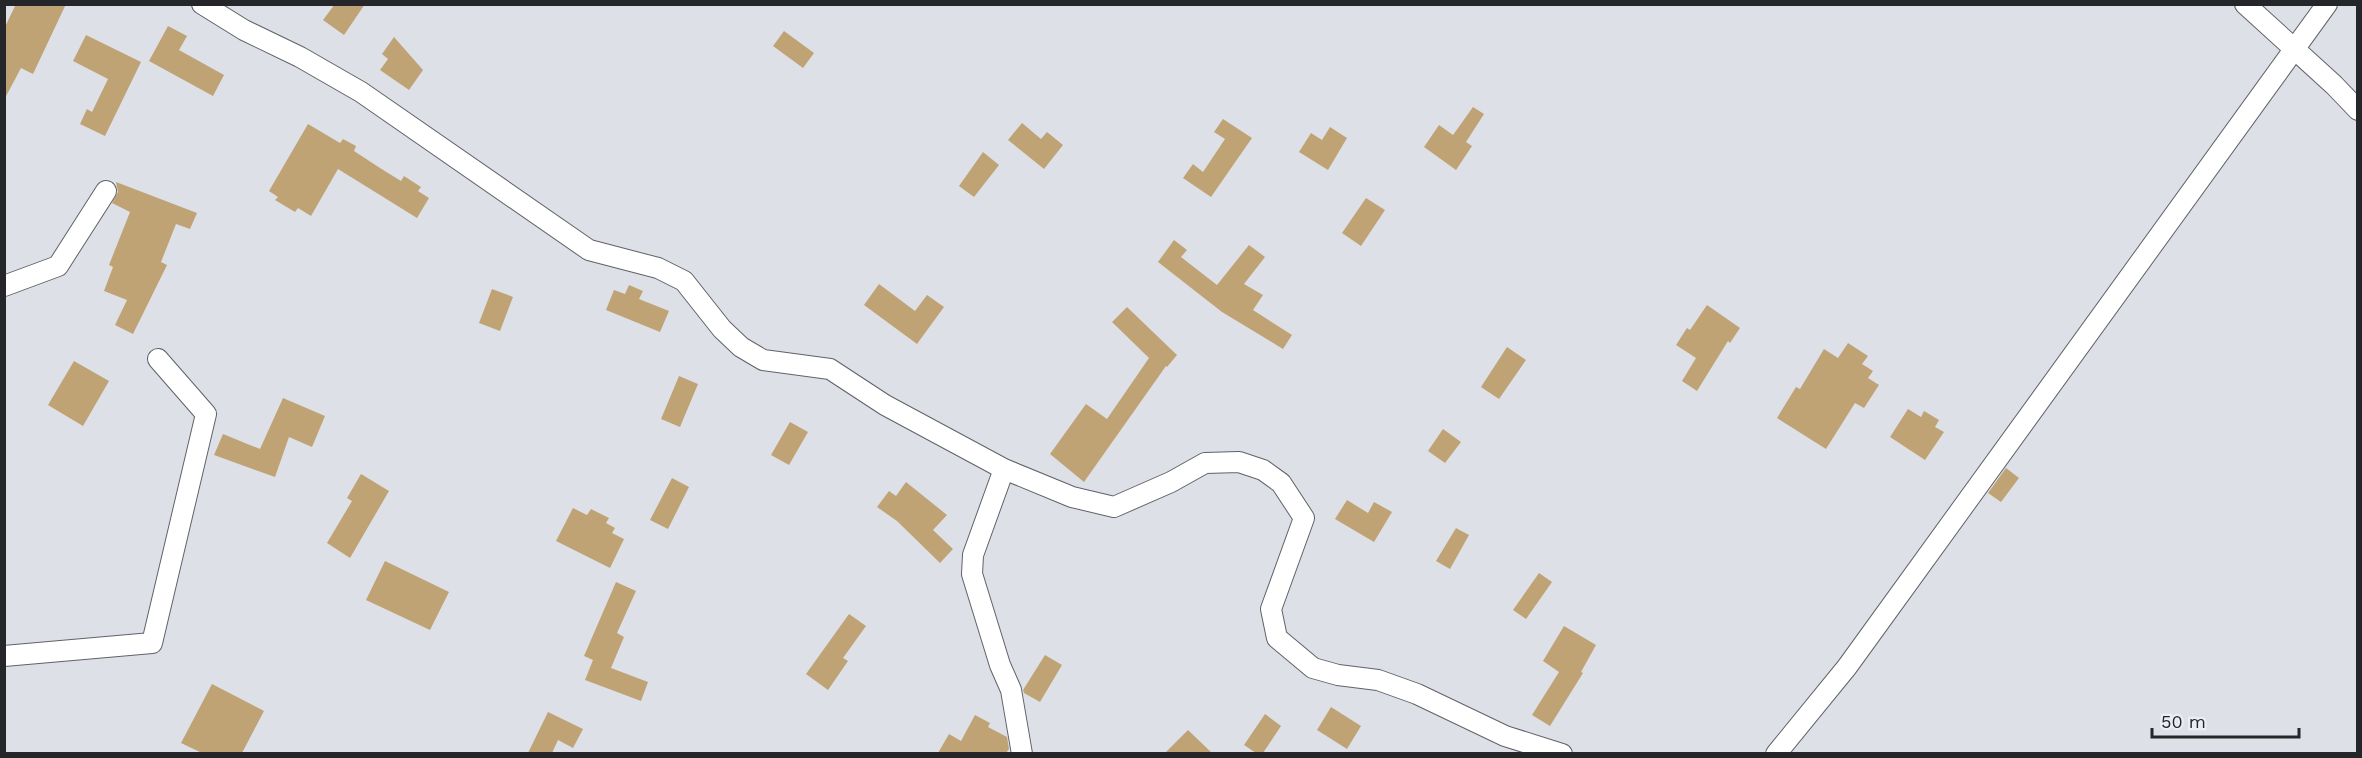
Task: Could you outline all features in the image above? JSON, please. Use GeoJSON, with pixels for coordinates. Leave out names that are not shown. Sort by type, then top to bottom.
{"type":"FeatureCollection","features":[{"type":"Feature","properties":{"kind":"street"},"geometry":{"type":"LineString","coordinates":[[202,4],[244,30],[300,57],[361,92],[589,250],[658,268],[684,281],[722,328],[741,347],[763,360],[830,369],[885,405],[1004,469],[1072,497],[1114,507],[1171,482],[1205,463],[1239,462],[1263,470],[1281,483],[1304,519],[1271,609],[1277,638],[1313,668],[1338,675],[1378,680],[1408,690],[1505,736],[1562,753]]}},
{"type":"Feature","properties":{"kind":"street"},"geometry":{"type":"LineString","coordinates":[[2245,4],[2358,110]]}},
{"type":"Feature","properties":{"kind":"street"},"geometry":{"type":"LineString","coordinates":[[1776,753],[1847,667],[2327,4]]}},
{"type":"Feature","properties":{"kind":"street"},"geometry":{"type":"LineString","coordinates":[[4,286],[58,266],[106,191]]}},
{"type":"Feature","properties":{"kind":"street"},"geometry":{"type":"LineString","coordinates":[[4,656],[152,643],[206,414],[158,359]]}},
{"type":"Feature","properties":{"kind":"street"},"geometry":{"type":"LineString","coordinates":[[1004,469],[973,555],[972,574],[1000,665],[1011,690],[1022,753]]}},
{"type":"Feature","properties":{"kind":"building"},"geometry":{"type":"Polygon","coordinates":[[[16,4],[66,4],[33,74],[21,68],[4,100],[4,29],[16,4]]]}},
{"type":"Feature","properties":{"kind":"building"},"geometry":{"type":"Polygon","coordinates":[[[335,4],[365,4],[344,35],[323,20],[335,4]]]}},
{"type":"Feature","properties":{"kind":"building"},"geometry":{"type":"Polygon","coordinates":[[[168,26],[187,36],[179,50],[224,75],[213,96],[149,61],[168,26]]]}},
{"type":"Feature","properties":{"kind":"building"},"geometry":{"type":"Polygon","coordinates":[[[784,31],[814,53],[803,68],[773,46],[784,31]]]}},
{"type":"Feature","properties":{"kind":"building"},"geometry":{"type":"Polygon","coordinates":[[[86,35],[141,62],[105,136],[80,124],[87,109],[92,112],[108,79],[73,61],[86,35]]]}},
{"type":"Feature","properties":{"kind":"building"},"geometry":{"type":"Polygon","coordinates":[[[394,37],[423,70],[409,90],[380,70],[388,59],[382,54],[394,37]]]}},
{"type":"Feature","properties":{"kind":"building"},"geometry":{"type":"Polygon","coordinates":[[[1473,107],[1484,114],[1466,142],[1472,146],[1456,170],[1424,147],[1439,125],[1453,135],[1473,107]]]}},
{"type":"Feature","properties":{"kind":"building"},"geometry":{"type":"Polygon","coordinates":[[[1223,119],[1252,138],[1211,197],[1183,178],[1193,164],[1203,172],[1225,139],[1214,132],[1223,119]]]}},
{"type":"Feature","properties":{"kind":"building"},"geometry":{"type":"Polygon","coordinates":[[[1022,123],[1041,139],[1047,132],[1063,145],[1044,169],[1008,140],[1022,123]]]}},
{"type":"Feature","properties":{"kind":"building"},"geometry":{"type":"Polygon","coordinates":[[[308,124],[340,143],[343,139],[356,146],[354,151],[401,181],[404,176],[421,187],[418,191],[429,198],[417,218],[338,169],[311,216],[298,208],[295,212],[275,200],[278,197],[269,191],[308,124]]]}},
{"type":"Feature","properties":{"kind":"building"},"geometry":{"type":"Polygon","coordinates":[[[1330,127],[1347,138],[1328,170],[1299,152],[1311,133],[1322,140],[1330,127]]]}},
{"type":"Feature","properties":{"kind":"building"},"geometry":{"type":"Polygon","coordinates":[[[983,152],[999,165],[974,197],[959,186],[983,152]]]}},
{"type":"Feature","properties":{"kind":"building"},"geometry":{"type":"Polygon","coordinates":[[[116,182],[197,213],[190,229],[176,224],[161,262],[167,265],[133,334],[115,325],[127,300],[104,291],[113,267],[109,265],[130,212],[112,203],[118,192],[116,182]]]}},
{"type":"Feature","properties":{"kind":"building"},"geometry":{"type":"Polygon","coordinates":[[[1366,198],[1385,210],[1361,246],[1342,233],[1366,198]]]}},
{"type":"Feature","properties":{"kind":"building"},"geometry":{"type":"Polygon","coordinates":[[[1174,240],[1187,250],[1181,257],[1217,285],[1249,245],[1265,257],[1244,284],[1263,295],[1253,310],[1292,335],[1283,349],[1222,312],[1158,262],[1174,240]]]}},
{"type":"Feature","properties":{"kind":"building"},"geometry":{"type":"Polygon","coordinates":[[[879,284],[915,311],[927,295],[944,307],[917,344],[864,305],[879,284]]]}},
{"type":"Feature","properties":{"kind":"building"},"geometry":{"type":"Polygon","coordinates":[[[629,285],[643,291],[639,299],[669,311],[660,332],[606,310],[614,290],[625,294],[629,285]]]}},
{"type":"Feature","properties":{"kind":"building"},"geometry":{"type":"Polygon","coordinates":[[[492,289],[513,297],[500,331],[479,323],[492,289]]]}},
{"type":"Feature","properties":{"kind":"building"},"geometry":{"type":"Polygon","coordinates":[[[1707,305],[1740,328],[1730,343],[1728,341],[1697,391],[1682,381],[1696,358],[1676,345],[1687,328],[1690,330],[1707,305]]]}},
{"type":"Feature","properties":{"kind":"building"},"geometry":{"type":"Polygon","coordinates":[[[1127,307],[1177,355],[1166,366],[1084,482],[1050,454],[1086,404],[1107,419],[1149,358],[1112,322],[1127,307]]]}},
{"type":"Feature","properties":{"kind":"building"},"geometry":{"type":"Polygon","coordinates":[[[1848,343],[1868,356],[1862,364],[1873,371],[1868,378],[1879,385],[1864,408],[1855,403],[1826,449],[1777,418],[1796,387],[1800,389],[1824,349],[1838,358],[1848,343]]]}},
{"type":"Feature","properties":{"kind":"building"},"geometry":{"type":"Polygon","coordinates":[[[1507,347],[1526,360],[1499,399],[1481,387],[1507,347]]]}},
{"type":"Feature","properties":{"kind":"building"},"geometry":{"type":"Polygon","coordinates":[[[74,361],[109,381],[83,426],[48,405],[74,361]]]}},
{"type":"Feature","properties":{"kind":"building"},"geometry":{"type":"Polygon","coordinates":[[[679,376],[698,384],[680,427],[661,419],[679,376]]]}},
{"type":"Feature","properties":{"kind":"building"},"geometry":{"type":"Polygon","coordinates":[[[283,398],[325,416],[312,447],[289,437],[275,477],[214,455],[223,434],[260,449],[283,398]]]}},
{"type":"Feature","properties":{"kind":"building"},"geometry":{"type":"Polygon","coordinates":[[[1908,409],[1921,417],[1924,411],[1939,420],[1935,427],[1944,432],[1925,460],[1890,437],[1908,409]]]}},
{"type":"Feature","properties":{"kind":"building"},"geometry":{"type":"Polygon","coordinates":[[[790,422],[808,432],[789,465],[771,455],[790,422]]]}},
{"type":"Feature","properties":{"kind":"building"},"geometry":{"type":"Polygon","coordinates":[[[1443,429],[1461,442],[1445,463],[1428,451],[1443,429]]]}},
{"type":"Feature","properties":{"kind":"building"},"geometry":{"type":"Polygon","coordinates":[[[2006,468],[2019,478],[2001,502],[1988,493],[2006,468]]]}},
{"type":"Feature","properties":{"kind":"building"},"geometry":{"type":"Polygon","coordinates":[[[361,474],[389,491],[350,558],[327,543],[352,501],[347,498],[361,474]]]}},
{"type":"Feature","properties":{"kind":"building"},"geometry":{"type":"Polygon","coordinates":[[[672,478],[689,487],[668,529],[650,520],[672,478]]]}},
{"type":"Feature","properties":{"kind":"building"},"geometry":{"type":"Polygon","coordinates":[[[906,482],[947,515],[933,530],[953,549],[940,563],[897,521],[877,507],[889,491],[896,496],[906,482]]]}},
{"type":"Feature","properties":{"kind":"building"},"geometry":{"type":"Polygon","coordinates":[[[1347,500],[1368,513],[1374,502],[1392,512],[1374,542],[1335,519],[1347,500]]]}},
{"type":"Feature","properties":{"kind":"building"},"geometry":{"type":"Polygon","coordinates":[[[573,508],[587,515],[591,509],[609,518],[606,523],[615,528],[612,533],[624,539],[610,568],[556,541],[573,508]]]}},
{"type":"Feature","properties":{"kind":"building"},"geometry":{"type":"Polygon","coordinates":[[[1456,528],[1469,535],[1450,569],[1436,561],[1456,528]]]}},
{"type":"Feature","properties":{"kind":"building"},"geometry":{"type":"Polygon","coordinates":[[[385,561],[449,592],[430,630],[366,600],[385,561]]]}},
{"type":"Feature","properties":{"kind":"building"},"geometry":{"type":"Polygon","coordinates":[[[1539,573],[1552,582],[1526,619],[1513,610],[1539,573]]]}},
{"type":"Feature","properties":{"kind":"building"},"geometry":{"type":"Polygon","coordinates":[[[616,582],[636,591],[617,633],[624,637],[611,668],[648,682],[641,701],[585,680],[593,660],[584,656],[616,582]]]}},
{"type":"Feature","properties":{"kind":"building"},"geometry":{"type":"Polygon","coordinates":[[[849,614],[866,626],[843,658],[848,661],[828,690],[806,674],[849,614]]]}},
{"type":"Feature","properties":{"kind":"building"},"geometry":{"type":"Polygon","coordinates":[[[1564,626],[1596,645],[1581,672],[1583,673],[1550,726],[1532,715],[1559,672],[1543,661],[1564,626]]]}},
{"type":"Feature","properties":{"kind":"building"},"geometry":{"type":"Polygon","coordinates":[[[1045,655],[1062,665],[1040,702],[1024,693],[1023,690],[1045,655]]]}},
{"type":"Feature","properties":{"kind":"building"},"geometry":{"type":"Polygon","coordinates":[[[212,684],[264,711],[242,753],[202,753],[181,743],[212,684]]]}},
{"type":"Feature","properties":{"kind":"building"},"geometry":{"type":"Polygon","coordinates":[[[1331,707],[1361,726],[1347,749],[1317,730],[1331,707]]]}},
{"type":"Feature","properties":{"kind":"building"},"geometry":{"type":"Polygon","coordinates":[[[548,712],[583,729],[573,748],[558,740],[552,753],[528,753],[548,712]]]}},
{"type":"Feature","properties":{"kind":"building"},"geometry":{"type":"Polygon","coordinates":[[[1265,714],[1281,726],[1263,753],[1256,753],[1244,745],[1265,714]]]}},
{"type":"Feature","properties":{"kind":"building"},"geometry":{"type":"Polygon","coordinates":[[[975,715],[990,723],[988,727],[1007,737],[1009,749],[1006,753],[938,753],[949,734],[961,741],[975,715]]]}},
{"type":"Feature","properties":{"kind":"building"},"geometry":{"type":"Polygon","coordinates":[[[1188,730],[1212,753],[1165,753],[1188,730]]]}}]}
